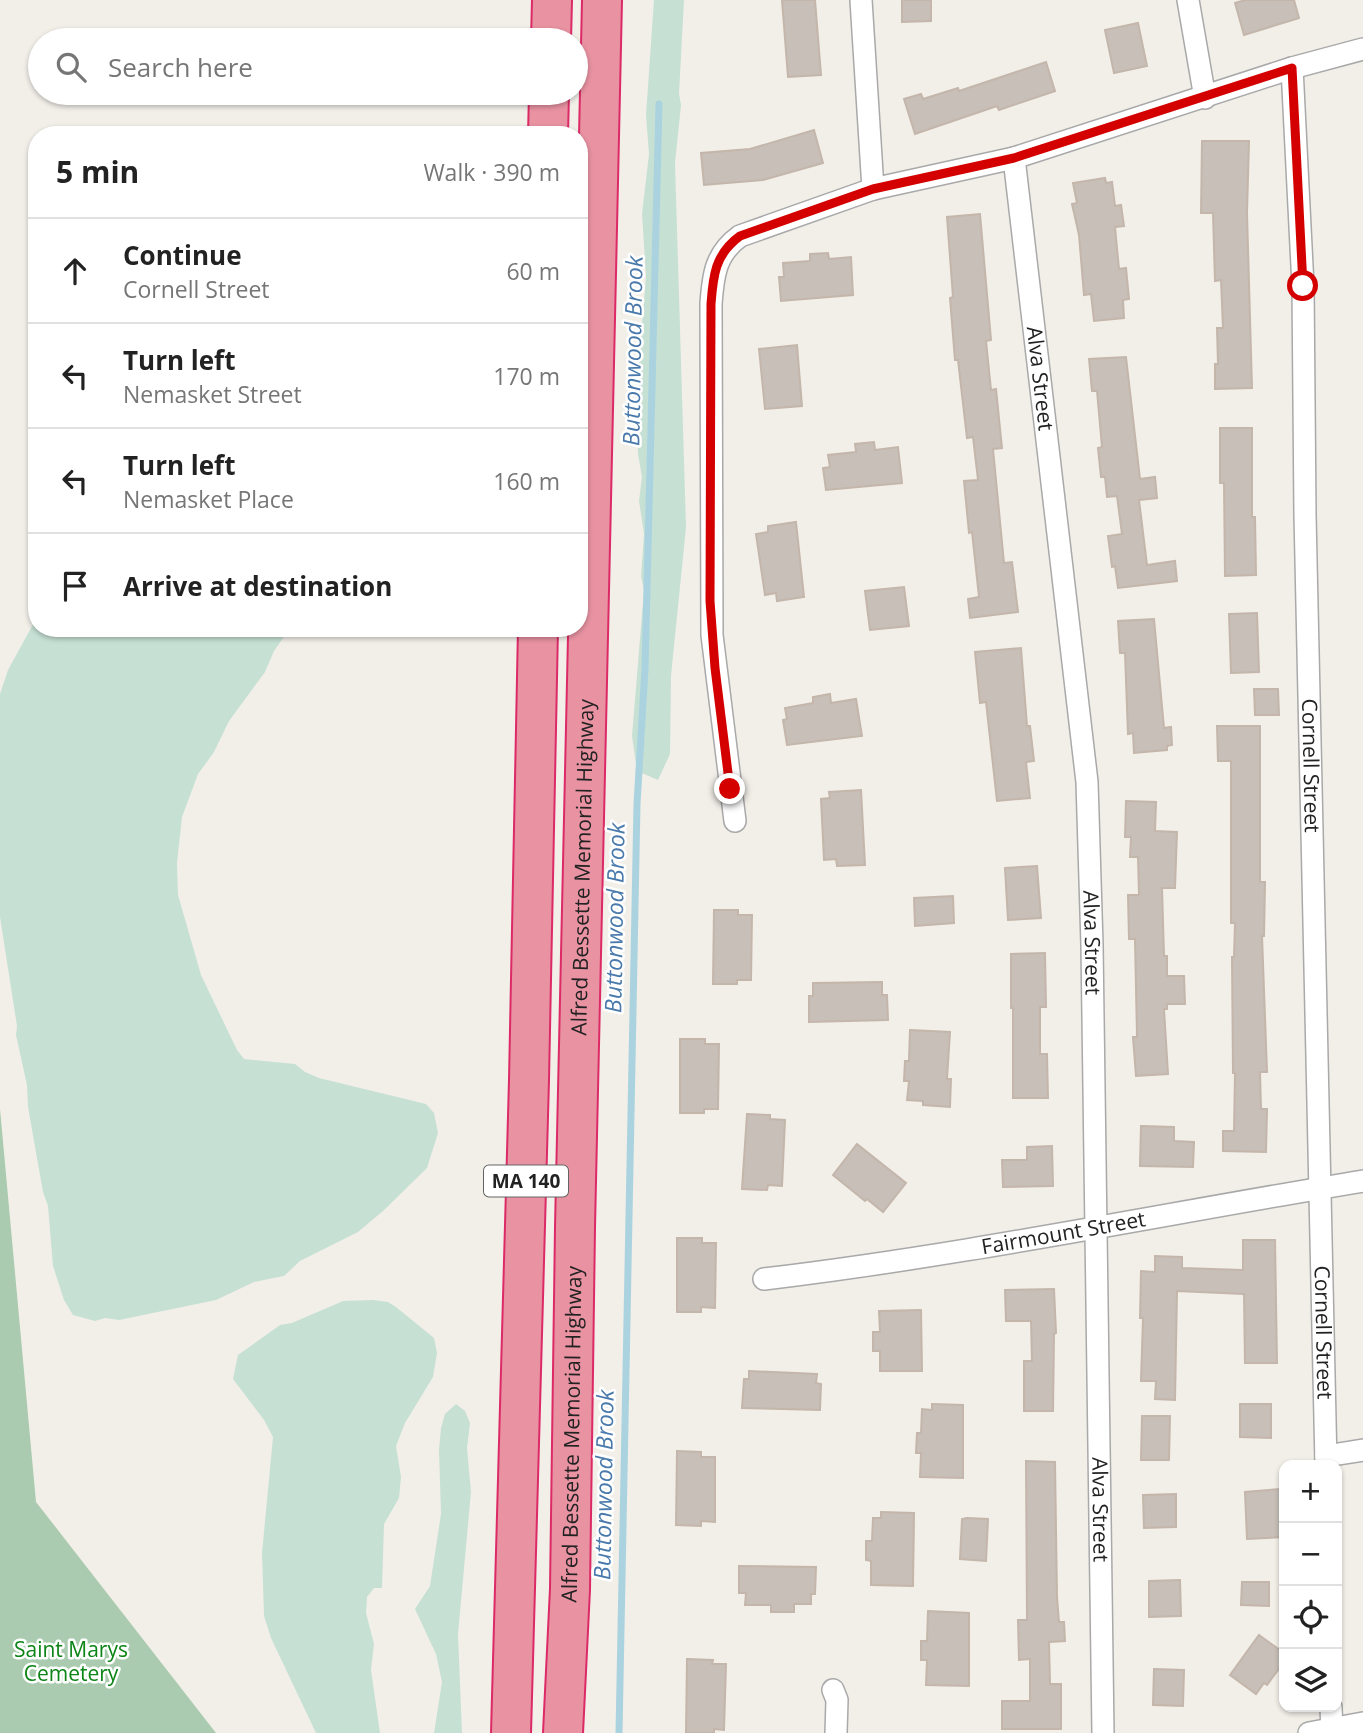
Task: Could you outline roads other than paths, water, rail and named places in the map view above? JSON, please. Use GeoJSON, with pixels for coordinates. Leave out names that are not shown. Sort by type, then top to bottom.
{"type":"FeatureCollection","features":[{"type":"Feature","properties":{"kind":"highway"},"geometry":{"type":"LineString","coordinates":[[551,28],[552,0]]}},
{"type":"Feature","properties":{"kind":"highway","name":"Alfred Bessette Memorial Highway"},"geometry":{"type":"LineString","coordinates":[[588,636],[602,0]]}},
{"type":"Feature","properties":{"kind":"highway"},"geometry":{"type":"LineString","coordinates":[[548,126],[549,105]]}},
{"type":"Feature","properties":{"kind":"highway","name":"MA 140"},"geometry":{"type":"LineString","coordinates":[[511,1733],[538,637]]}},
{"type":"Feature","properties":{"kind":"highway","name":"Alfred Bessette Memorial Highway"},"geometry":{"type":"LineString","coordinates":[[563,1733],[570,1588],[588,637]]}},
{"type":"Feature","properties":{"kind":"street"},"geometry":{"type":"LineString","coordinates":[[861,0],[873,189]]}},
{"type":"Feature","properties":{"kind":"street"},"geometry":{"type":"LineString","coordinates":[[1188,0],[1205,98]]}},
{"type":"Feature","properties":{"kind":"street"},"geometry":{"type":"LineString","coordinates":[[735,821],[715,668],[710,601],[712,278],[720,255],[727,245],[740,236],[873,189],[1014,158],[1292,68],[1363,49]]}},
{"type":"Feature","properties":{"kind":"street","name":"Cornell Street"},"geometry":{"type":"LineString","coordinates":[[1292,68],[1303,286],[1305,515],[1326,1460]]}},
{"type":"Feature","properties":{"kind":"street","name":"Alva Street"},"geometry":{"type":"LineString","coordinates":[[1014,158],[1087,782],[1097,1230],[1103,1733]]}},
{"type":"Feature","properties":{"kind":"street","name":"Fairmount Street"},"geometry":{"type":"LineString","coordinates":[[764,1279],[859,1268],[1097,1230],[1363,1181]]}},
{"type":"Feature","properties":{"kind":"street"},"geometry":{"type":"LineString","coordinates":[[1329,1460],[1363,1450]]}},
{"type":"Feature","properties":{"kind":"street"},"geometry":{"type":"LineString","coordinates":[[834,1690],[837,1700],[836,1733]]}},
{"type":"Feature","properties":{"kind":"street"},"geometry":{"type":"LineString","coordinates":[[1331,1712],[1332,1731]]}},
{"type":"Feature","properties":{"kind":"street"},"geometry":{"type":"LineString","coordinates":[[1309,1733],[1332,1731],[1363,1723]]}},
{"type":"Feature","properties":{"kind":"waterway","name":"Buttonwood Brook"},"geometry":{"type":"LineString","coordinates":[[619,1733],[637,804],[645,669],[659,104]]}},
{"type":"Feature","properties":{"kind":"park label","name":"Saint Marys Cemetery"},"geometry":{"type":"Point","coordinates":[71,1662]}}]}
